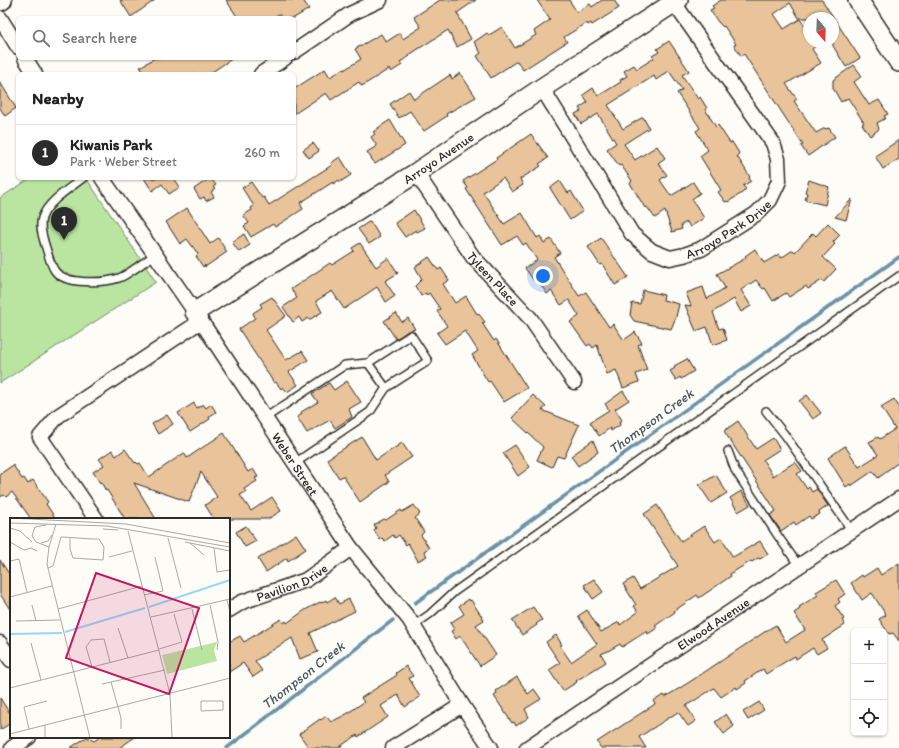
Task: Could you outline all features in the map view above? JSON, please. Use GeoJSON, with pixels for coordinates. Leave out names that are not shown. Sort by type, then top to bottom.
{"type":"FeatureCollection","features":[{"type":"Feature","properties":{"kind":"street"},"geometry":{"type":"LineString","coordinates":[[296,51],[350,14],[380,0]]}},
{"type":"Feature","properties":{"kind":"street"},"geometry":{"type":"LineString","coordinates":[[858,0],[899,62]]}},
{"type":"Feature","properties":{"kind":"street","name":"Arroyo Avenue"},"geometry":{"type":"LineString","coordinates":[[198,317],[542,88],[676,2]]}},
{"type":"Feature","properties":{"kind":"street","name":"Arroyo Park Drive"},"geometry":{"type":"LineString","coordinates":[[542,88],[632,234],[652,251],[670,258],[701,250],[756,214],[770,200],[779,181],[778,159],[772,143],[676,2]]}},
{"type":"Feature","properties":{"kind":"street"},"geometry":{"type":"LineString","coordinates":[[0,18],[16,44]]}},
{"type":"Feature","properties":{"kind":"street"},"geometry":{"type":"LineString","coordinates":[[26,60],[34,72]]}},
{"type":"Feature","properties":{"kind":"street"},"geometry":{"type":"LineString","coordinates":[[264,72],[282,60]]}},
{"type":"Feature","properties":{"kind":"street","name":"Tyleen Place"},"geometry":{"type":"LineString","coordinates":[[416,173],[473,257],[530,318],[574,382]]}},
{"type":"Feature","properties":{"kind":"street","name":"Weber Street"},"geometry":{"type":"LineString","coordinates":[[103,180],[198,317],[351,548],[389,593],[413,626],[462,705],[491,748]]}},
{"type":"Feature","properties":{"kind":"street"},"geometry":{"type":"LineString","coordinates":[[95,518],[40,436],[58,416],[198,317]]}},
{"type":"Feature","properties":{"kind":"street","name":"Elwood Avenue"},"geometry":{"type":"LineString","coordinates":[[527,748],[899,499]]}},
{"type":"Feature","properties":{"kind":"street","name":"Pavilion Drive"},"geometry":{"type":"LineString","coordinates":[[230,609],[242,602],[306,580],[351,548]]}},
{"type":"Feature","properties":{"kind":"street"},"geometry":{"type":"LineString","coordinates":[[0,642],[10,658]]}},
{"type":"Feature","properties":{"kind":"street"},"geometry":{"type":"LineString","coordinates":[[393,748],[462,705]]}},
{"type":"Feature","properties":{"kind":"street"},"geometry":{"type":"LineString","coordinates":[[12,748],[27,738]]}},
{"type":"Feature","properties":{"kind":"lane"},"geometry":{"type":"LineString","coordinates":[[80,180],[62,193],[48,207],[42,218],[41,231],[55,271],[65,279],[80,282],[120,278],[155,255]]}},
{"type":"Feature","properties":{"kind":"lane"},"geometry":{"type":"LineString","coordinates":[[413,626],[430,614],[454,592],[899,276]]}},
{"type":"Feature","properties":{"kind":"lane"},"geometry":{"type":"LineString","coordinates":[[265,418],[345,365],[368,363],[411,335],[428,361],[386,388],[370,412],[294,463]]}},
{"type":"Feature","properties":{"kind":"lane"},"geometry":{"type":"LineString","coordinates":[[368,363],[386,388]]}},
{"type":"Feature","properties":{"kind":"lane"},"geometry":{"type":"LineString","coordinates":[[766,411],[786,435],[852,531]]}},
{"type":"Feature","properties":{"kind":"lane"},"geometry":{"type":"LineString","coordinates":[[728,451],[735,470],[799,566]]}},
{"type":"Feature","properties":{"kind":"green space"},"geometry":{"type":"Polygon","coordinates":[[[28,180],[87,180],[156,282],[0,383],[0,198],[28,180]]]}},
{"type":"Feature","properties":{"kind":"building"},"geometry":{"type":"Polygon","coordinates":[[[120,0],[155,0],[132,16],[130,16],[120,0]]]}},
{"type":"Feature","properties":{"kind":"building"},"geometry":{"type":"Polygon","coordinates":[[[226,0],[303,0],[309,9],[296,17],[280,16],[279,14],[276,16],[237,16],[226,0]]]}},
{"type":"Feature","properties":{"kind":"building"},"geometry":{"type":"Polygon","coordinates":[[[440,0],[476,0],[457,13],[471,39],[457,47],[448,30],[409,55],[410,56],[400,62],[402,65],[391,72],[389,69],[362,86],[359,82],[331,100],[326,93],[296,113],[296,88],[325,69],[330,77],[343,69],[344,70],[361,59],[355,49],[381,34],[386,42],[400,33],[403,39],[421,27],[414,17],[440,0]]]}},
{"type":"Feature","properties":{"kind":"building"},"geometry":{"type":"Polygon","coordinates":[[[537,0],[569,0],[577,12],[590,4],[592,7],[602,0],[614,0],[619,8],[592,25],[591,23],[588,25],[587,23],[564,37],[567,42],[523,70],[517,61],[491,78],[477,56],[481,53],[474,42],[487,33],[489,35],[502,27],[515,48],[536,35],[534,31],[550,20],[537,0]]]}},
{"type":"Feature","properties":{"kind":"building"},"geometry":{"type":"Polygon","coordinates":[[[721,0],[822,0],[830,12],[803,12],[803,18],[799,18],[790,3],[774,14],[784,29],[800,19],[803,23],[803,48],[813,48],[812,49],[821,63],[786,84],[797,99],[794,101],[816,133],[825,128],[829,128],[835,137],[808,156],[801,146],[803,145],[744,54],[741,56],[734,45],[736,44],[724,26],[723,27],[718,22],[710,10],[714,8],[712,6],[721,0]]]}},
{"type":"Feature","properties":{"kind":"building"},"geometry":{"type":"Polygon","coordinates":[[[839,26],[860,58],[846,67],[834,48],[839,48],[839,26]]]}},
{"type":"Feature","properties":{"kind":"building"},"geometry":{"type":"Polygon","coordinates":[[[669,41],[689,71],[682,75],[698,99],[700,97],[707,108],[705,109],[716,127],[718,125],[730,143],[732,142],[739,153],[737,156],[751,181],[743,186],[746,189],[742,193],[728,202],[725,202],[718,192],[721,190],[700,156],[708,150],[696,131],[700,128],[677,93],[682,90],[669,71],[656,80],[654,76],[608,105],[623,129],[643,117],[649,128],[624,144],[635,160],[657,146],[665,158],[658,163],[667,175],[660,180],[671,196],[693,182],[700,193],[692,199],[704,218],[690,227],[687,222],[681,225],[682,229],[672,232],[665,211],[655,218],[647,207],[645,208],[630,183],[632,181],[607,149],[616,143],[598,114],[581,124],[575,114],[581,111],[579,108],[588,102],[583,95],[593,88],[598,96],[621,82],[620,80],[627,76],[624,71],[634,65],[637,69],[654,58],[652,56],[659,52],[657,49],[669,41]]]}},
{"type":"Feature","properties":{"kind":"building"},"geometry":{"type":"Polygon","coordinates":[[[152,60],[230,60],[212,72],[144,72],[140,67],[152,60]]]}},
{"type":"Feature","properties":{"kind":"building"},"geometry":{"type":"Polygon","coordinates":[[[854,65],[862,76],[854,82],[869,105],[879,100],[888,114],[884,116],[886,118],[877,123],[879,129],[870,136],[862,124],[864,123],[848,98],[841,102],[833,88],[833,80],[854,65]]]}},
{"type":"Feature","properties":{"kind":"building"},"geometry":{"type":"Polygon","coordinates":[[[460,73],[476,97],[446,114],[447,116],[424,131],[410,111],[399,118],[390,104],[409,91],[414,99],[450,75],[452,79],[460,73]]]}},
{"type":"Feature","properties":{"kind":"building"},"geometry":{"type":"Polygon","coordinates":[[[0,82],[16,108],[5,116],[0,108],[0,82]]]}},
{"type":"Feature","properties":{"kind":"building"},"geometry":{"type":"Polygon","coordinates":[[[390,120],[405,145],[375,164],[367,152],[377,146],[371,137],[375,134],[373,132],[390,120]]]}},
{"type":"Feature","properties":{"kind":"building"},"geometry":{"type":"Polygon","coordinates":[[[531,134],[548,158],[539,164],[541,166],[520,179],[523,185],[512,192],[503,178],[483,192],[504,224],[522,213],[537,238],[540,236],[544,243],[551,239],[560,253],[554,257],[579,296],[586,292],[609,327],[613,324],[624,340],[635,332],[642,343],[638,345],[647,370],[636,374],[639,382],[623,388],[616,370],[607,374],[597,345],[593,348],[590,344],[587,346],[570,322],[579,316],[569,300],[561,305],[551,291],[547,294],[537,279],[534,281],[525,268],[537,260],[526,243],[523,245],[517,236],[502,245],[466,189],[468,188],[463,181],[497,159],[496,158],[531,134]]]}},
{"type":"Feature","properties":{"kind":"building"},"geometry":{"type":"Polygon","coordinates":[[[899,140],[899,159],[883,169],[875,156],[899,140]]]}},
{"type":"Feature","properties":{"kind":"building"},"geometry":{"type":"Polygon","coordinates":[[[313,143],[319,151],[309,158],[303,150],[313,143]]]}},
{"type":"Feature","properties":{"kind":"building"},"geometry":{"type":"Polygon","coordinates":[[[340,157],[351,175],[340,182],[339,180],[333,184],[333,182],[300,203],[303,209],[275,227],[273,224],[251,237],[244,226],[249,223],[243,215],[252,210],[251,208],[254,206],[242,188],[251,182],[269,205],[332,165],[331,163],[340,157]]]}},
{"type":"Feature","properties":{"kind":"building"},"geometry":{"type":"Polygon","coordinates":[[[145,180],[175,180],[180,187],[169,194],[162,184],[152,191],[145,180]]]}},
{"type":"Feature","properties":{"kind":"building"},"geometry":{"type":"Polygon","coordinates":[[[207,180],[212,180],[216,185],[213,187],[215,189],[211,192],[214,197],[206,201],[204,197],[200,199],[194,189],[207,180]]]}},
{"type":"Feature","properties":{"kind":"building"},"geometry":{"type":"Polygon","coordinates":[[[809,180],[829,187],[825,205],[805,200],[807,193],[805,192],[809,180]]]}},
{"type":"Feature","properties":{"kind":"building"},"geometry":{"type":"Polygon","coordinates":[[[560,181],[568,193],[571,191],[583,211],[570,220],[550,188],[560,181]]]}},
{"type":"Feature","properties":{"kind":"building"},"geometry":{"type":"Polygon","coordinates":[[[852,199],[846,220],[835,217],[852,199]]]}},
{"type":"Feature","properties":{"kind":"building"},"geometry":{"type":"Polygon","coordinates":[[[187,208],[210,244],[218,238],[227,252],[205,267],[205,265],[203,267],[196,256],[198,254],[187,239],[180,244],[166,222],[187,208]]]}},
{"type":"Feature","properties":{"kind":"building"},"geometry":{"type":"Polygon","coordinates":[[[414,210],[425,228],[417,232],[416,230],[405,237],[395,223],[414,210]]]}},
{"type":"Feature","properties":{"kind":"building"},"geometry":{"type":"Polygon","coordinates":[[[370,221],[380,237],[369,244],[358,229],[370,221]]]}},
{"type":"Feature","properties":{"kind":"building"},"geometry":{"type":"Polygon","coordinates":[[[828,223],[840,235],[833,242],[835,244],[823,257],[836,269],[824,282],[822,280],[808,289],[806,286],[789,297],[786,293],[773,301],[765,288],[763,289],[756,280],[741,290],[751,306],[741,312],[734,299],[713,312],[719,329],[723,328],[727,340],[713,345],[707,327],[696,331],[685,305],[691,306],[686,293],[703,287],[707,299],[725,288],[717,274],[746,258],[745,256],[755,249],[764,263],[779,254],[781,258],[793,250],[795,252],[813,233],[816,236],[828,223]]]}},
{"type":"Feature","properties":{"kind":"building"},"geometry":{"type":"Polygon","coordinates":[[[244,234],[250,245],[239,252],[232,242],[244,234]]]}},
{"type":"Feature","properties":{"kind":"building"},"geometry":{"type":"Polygon","coordinates":[[[601,238],[628,277],[615,285],[602,264],[600,265],[588,247],[601,238]]]}},
{"type":"Feature","properties":{"kind":"building"},"geometry":{"type":"Polygon","coordinates":[[[360,243],[376,267],[388,258],[398,273],[385,281],[395,296],[386,302],[377,287],[344,309],[332,291],[316,301],[322,312],[309,320],[308,318],[302,322],[299,317],[293,322],[283,307],[297,298],[291,289],[330,263],[332,265],[354,251],[352,248],[360,243]]]}},
{"type":"Feature","properties":{"kind":"building"},"geometry":{"type":"Polygon","coordinates":[[[429,257],[438,270],[441,268],[449,280],[443,284],[455,303],[466,296],[477,314],[478,313],[485,322],[482,323],[494,341],[496,339],[527,388],[504,402],[490,381],[488,382],[472,355],[478,351],[465,331],[445,344],[437,333],[447,326],[437,311],[440,309],[429,293],[421,296],[415,286],[422,279],[415,267],[429,257]]]}},
{"type":"Feature","properties":{"kind":"building"},"geometry":{"type":"Polygon","coordinates":[[[643,290],[664,295],[663,300],[679,304],[671,329],[634,321],[630,315],[632,303],[640,304],[643,290]]]}},
{"type":"Feature","properties":{"kind":"building"},"geometry":{"type":"Polygon","coordinates":[[[272,297],[286,316],[266,330],[286,360],[302,351],[308,360],[289,372],[298,385],[287,392],[283,387],[281,389],[276,382],[274,383],[239,329],[255,318],[253,313],[262,307],[260,304],[272,297]]]}},
{"type":"Feature","properties":{"kind":"building"},"geometry":{"type":"Polygon","coordinates":[[[396,313],[402,322],[408,318],[415,329],[408,331],[396,339],[384,321],[396,313]]]}},
{"type":"Feature","properties":{"kind":"building"},"geometry":{"type":"Polygon","coordinates":[[[687,359],[694,371],[681,379],[680,377],[676,380],[670,371],[675,368],[674,366],[687,359]]]}},
{"type":"Feature","properties":{"kind":"building"},"geometry":{"type":"Polygon","coordinates":[[[347,381],[361,402],[349,409],[352,417],[335,428],[330,420],[307,433],[297,417],[302,414],[301,412],[318,402],[312,394],[329,383],[334,390],[347,381]]]}},
{"type":"Feature","properties":{"kind":"building"},"geometry":{"type":"Polygon","coordinates":[[[623,391],[629,400],[615,409],[622,420],[619,422],[620,425],[611,431],[610,428],[599,436],[590,422],[609,410],[605,404],[623,391]]]}},
{"type":"Feature","properties":{"kind":"building"},"geometry":{"type":"Polygon","coordinates":[[[533,395],[546,407],[542,410],[579,425],[564,458],[557,456],[552,467],[537,460],[543,447],[512,418],[533,395]]]}},
{"type":"Feature","properties":{"kind":"building"},"geometry":{"type":"Polygon","coordinates":[[[807,395],[821,413],[813,419],[799,401],[807,395]]]}},
{"type":"Feature","properties":{"kind":"building"},"geometry":{"type":"Polygon","coordinates":[[[894,399],[899,407],[899,462],[878,478],[873,471],[851,486],[850,484],[846,487],[828,458],[845,446],[859,467],[878,455],[869,442],[878,437],[880,439],[895,429],[881,407],[894,399]]]}},
{"type":"Feature","properties":{"kind":"building"},"geometry":{"type":"Polygon","coordinates":[[[194,403],[197,408],[203,404],[206,408],[211,404],[216,412],[209,417],[210,419],[190,432],[178,413],[194,403]]]}},
{"type":"Feature","properties":{"kind":"building"},"geometry":{"type":"Polygon","coordinates":[[[167,415],[173,424],[158,434],[152,424],[167,415]]]}},
{"type":"Feature","properties":{"kind":"building"},"geometry":{"type":"Polygon","coordinates":[[[738,421],[756,449],[773,438],[780,449],[763,460],[773,476],[795,462],[802,471],[797,474],[807,489],[809,487],[812,492],[817,489],[828,506],[819,512],[820,514],[811,519],[809,516],[796,525],[794,522],[781,531],[770,515],[776,511],[724,431],[738,421]]]}},
{"type":"Feature","properties":{"kind":"building"},"geometry":{"type":"Polygon","coordinates":[[[224,433],[248,472],[253,469],[258,477],[255,478],[257,481],[244,489],[246,492],[240,495],[251,511],[272,497],[281,511],[268,519],[213,518],[205,505],[217,497],[201,472],[189,502],[134,483],[155,518],[124,518],[107,490],[106,491],[93,472],[104,465],[99,459],[112,450],[116,456],[125,449],[135,463],[140,463],[149,477],[184,453],[187,458],[224,433]]]}},
{"type":"Feature","properties":{"kind":"building"},"geometry":{"type":"Polygon","coordinates":[[[362,437],[376,460],[402,443],[412,457],[385,475],[389,482],[360,502],[343,476],[339,478],[327,459],[362,437]]]}},
{"type":"Feature","properties":{"kind":"building"},"geometry":{"type":"Polygon","coordinates":[[[593,440],[598,452],[578,466],[571,456],[593,440]]]}},
{"type":"Feature","properties":{"kind":"building"},"geometry":{"type":"Polygon","coordinates":[[[515,445],[530,467],[518,476],[503,453],[515,445]]]}},
{"type":"Feature","properties":{"kind":"building"},"geometry":{"type":"Polygon","coordinates":[[[13,465],[22,479],[24,478],[28,484],[33,480],[48,502],[46,504],[55,518],[30,518],[12,492],[6,497],[4,495],[0,497],[0,474],[13,465]]]}},
{"type":"Feature","properties":{"kind":"building"},"geometry":{"type":"Polygon","coordinates":[[[716,475],[727,493],[711,503],[699,485],[716,475]]]}},
{"type":"Feature","properties":{"kind":"building"},"geometry":{"type":"Polygon","coordinates":[[[741,491],[750,505],[738,512],[730,498],[741,491]]]}},
{"type":"Feature","properties":{"kind":"building"},"geometry":{"type":"Polygon","coordinates":[[[414,505],[420,514],[415,518],[424,532],[421,535],[429,548],[424,551],[427,556],[418,561],[408,543],[406,545],[399,535],[395,538],[393,535],[385,541],[382,538],[380,540],[374,530],[376,528],[374,525],[384,519],[386,520],[401,510],[402,512],[414,505]]]}},
{"type":"Feature","properties":{"kind":"building"},"geometry":{"type":"Polygon","coordinates":[[[657,505],[681,541],[704,526],[715,542],[721,538],[733,557],[760,541],[768,554],[760,559],[758,558],[752,562],[751,561],[730,574],[731,576],[699,598],[697,595],[655,626],[657,628],[648,634],[647,631],[622,647],[620,644],[601,654],[606,662],[563,691],[549,670],[560,663],[546,642],[556,635],[562,645],[560,646],[571,662],[597,644],[578,616],[587,610],[601,632],[619,622],[620,625],[638,612],[634,606],[636,605],[623,584],[633,578],[640,589],[678,566],[644,514],[657,505]]]}},
{"type":"Feature","properties":{"kind":"building"},"geometry":{"type":"Polygon","coordinates":[[[246,526],[256,541],[245,547],[236,532],[246,526]]]}},
{"type":"Feature","properties":{"kind":"building"},"geometry":{"type":"Polygon","coordinates":[[[296,534],[306,549],[288,561],[287,558],[266,572],[258,559],[296,534]]]}},
{"type":"Feature","properties":{"kind":"building"},"geometry":{"type":"Polygon","coordinates":[[[0,560],[10,575],[10,609],[0,594],[0,560]]]}},
{"type":"Feature","properties":{"kind":"building"},"geometry":{"type":"Polygon","coordinates":[[[899,563],[899,641],[893,633],[889,634],[887,628],[885,628],[879,619],[886,615],[872,593],[862,600],[851,583],[862,575],[863,577],[877,568],[881,575],[899,563]]]}},
{"type":"Feature","properties":{"kind":"building"},"geometry":{"type":"Polygon","coordinates":[[[594,579],[603,592],[593,599],[584,585],[594,579]]]}},
{"type":"Feature","properties":{"kind":"building"},"geometry":{"type":"Polygon","coordinates":[[[836,580],[845,594],[838,599],[840,602],[835,606],[844,619],[842,620],[845,625],[822,640],[827,648],[817,654],[813,648],[796,659],[795,656],[766,674],[763,669],[745,681],[746,683],[737,689],[736,687],[721,697],[714,688],[686,706],[696,721],[688,726],[678,712],[639,737],[646,748],[601,748],[597,742],[655,704],[653,701],[664,695],[665,697],[688,683],[769,629],[776,625],[786,642],[805,630],[794,613],[800,609],[799,607],[818,595],[816,592],[836,580]]]}},
{"type":"Feature","properties":{"kind":"building"},"geometry":{"type":"Polygon","coordinates":[[[335,597],[339,604],[349,599],[355,611],[310,633],[318,652],[300,659],[292,638],[255,661],[262,671],[253,677],[243,663],[230,671],[230,641],[240,636],[244,642],[281,619],[283,623],[286,621],[287,623],[305,610],[320,602],[321,603],[326,600],[327,602],[335,597]]]}},
{"type":"Feature","properties":{"kind":"building"},"geometry":{"type":"Polygon","coordinates":[[[469,599],[484,620],[476,625],[496,655],[480,666],[460,636],[456,639],[451,631],[454,629],[450,623],[464,614],[459,606],[469,599]]]}},
{"type":"Feature","properties":{"kind":"building"},"geometry":{"type":"Polygon","coordinates":[[[533,607],[542,620],[522,635],[512,620],[533,607]]]}},
{"type":"Feature","properties":{"kind":"building"},"geometry":{"type":"Polygon","coordinates":[[[406,666],[413,676],[409,678],[420,697],[405,707],[398,695],[381,706],[388,717],[338,748],[309,748],[299,734],[326,716],[331,722],[345,715],[364,702],[361,698],[397,675],[396,673],[406,666]]]}},
{"type":"Feature","properties":{"kind":"building"},"geometry":{"type":"Polygon","coordinates":[[[517,677],[528,694],[534,689],[541,699],[525,709],[529,717],[516,726],[514,722],[512,723],[494,696],[497,694],[496,691],[517,677]]]}},
{"type":"Feature","properties":{"kind":"building"},"geometry":{"type":"Polygon","coordinates":[[[0,698],[10,713],[10,724],[0,730],[0,698]]]}},
{"type":"Feature","properties":{"kind":"building"},"geometry":{"type":"Polygon","coordinates":[[[759,702],[764,710],[748,720],[743,712],[759,702]]]}},
{"type":"Feature","properties":{"kind":"building"},"geometry":{"type":"Polygon","coordinates":[[[726,714],[734,726],[724,734],[715,722],[726,714]]]}},
{"type":"Feature","properties":{"kind":"building"},"geometry":{"type":"Polygon","coordinates":[[[85,738],[94,741],[98,738],[134,738],[119,748],[70,748],[85,738]]]}},
{"type":"Feature","properties":{"kind":"waterway","name":"Thompson Creek"},"geometry":{"type":"LineString","coordinates":[[415,603],[899,257]]}},
{"type":"Feature","properties":{"kind":"waterway","name":"Thompson Creek"},"geometry":{"type":"LineString","coordinates":[[227,748],[393,620]]}},
{"type":"Feature","properties":{"kind":"place","name":"Kiwanis Park"},"geometry":{"type":"Point","coordinates":[64,240]}}]}
